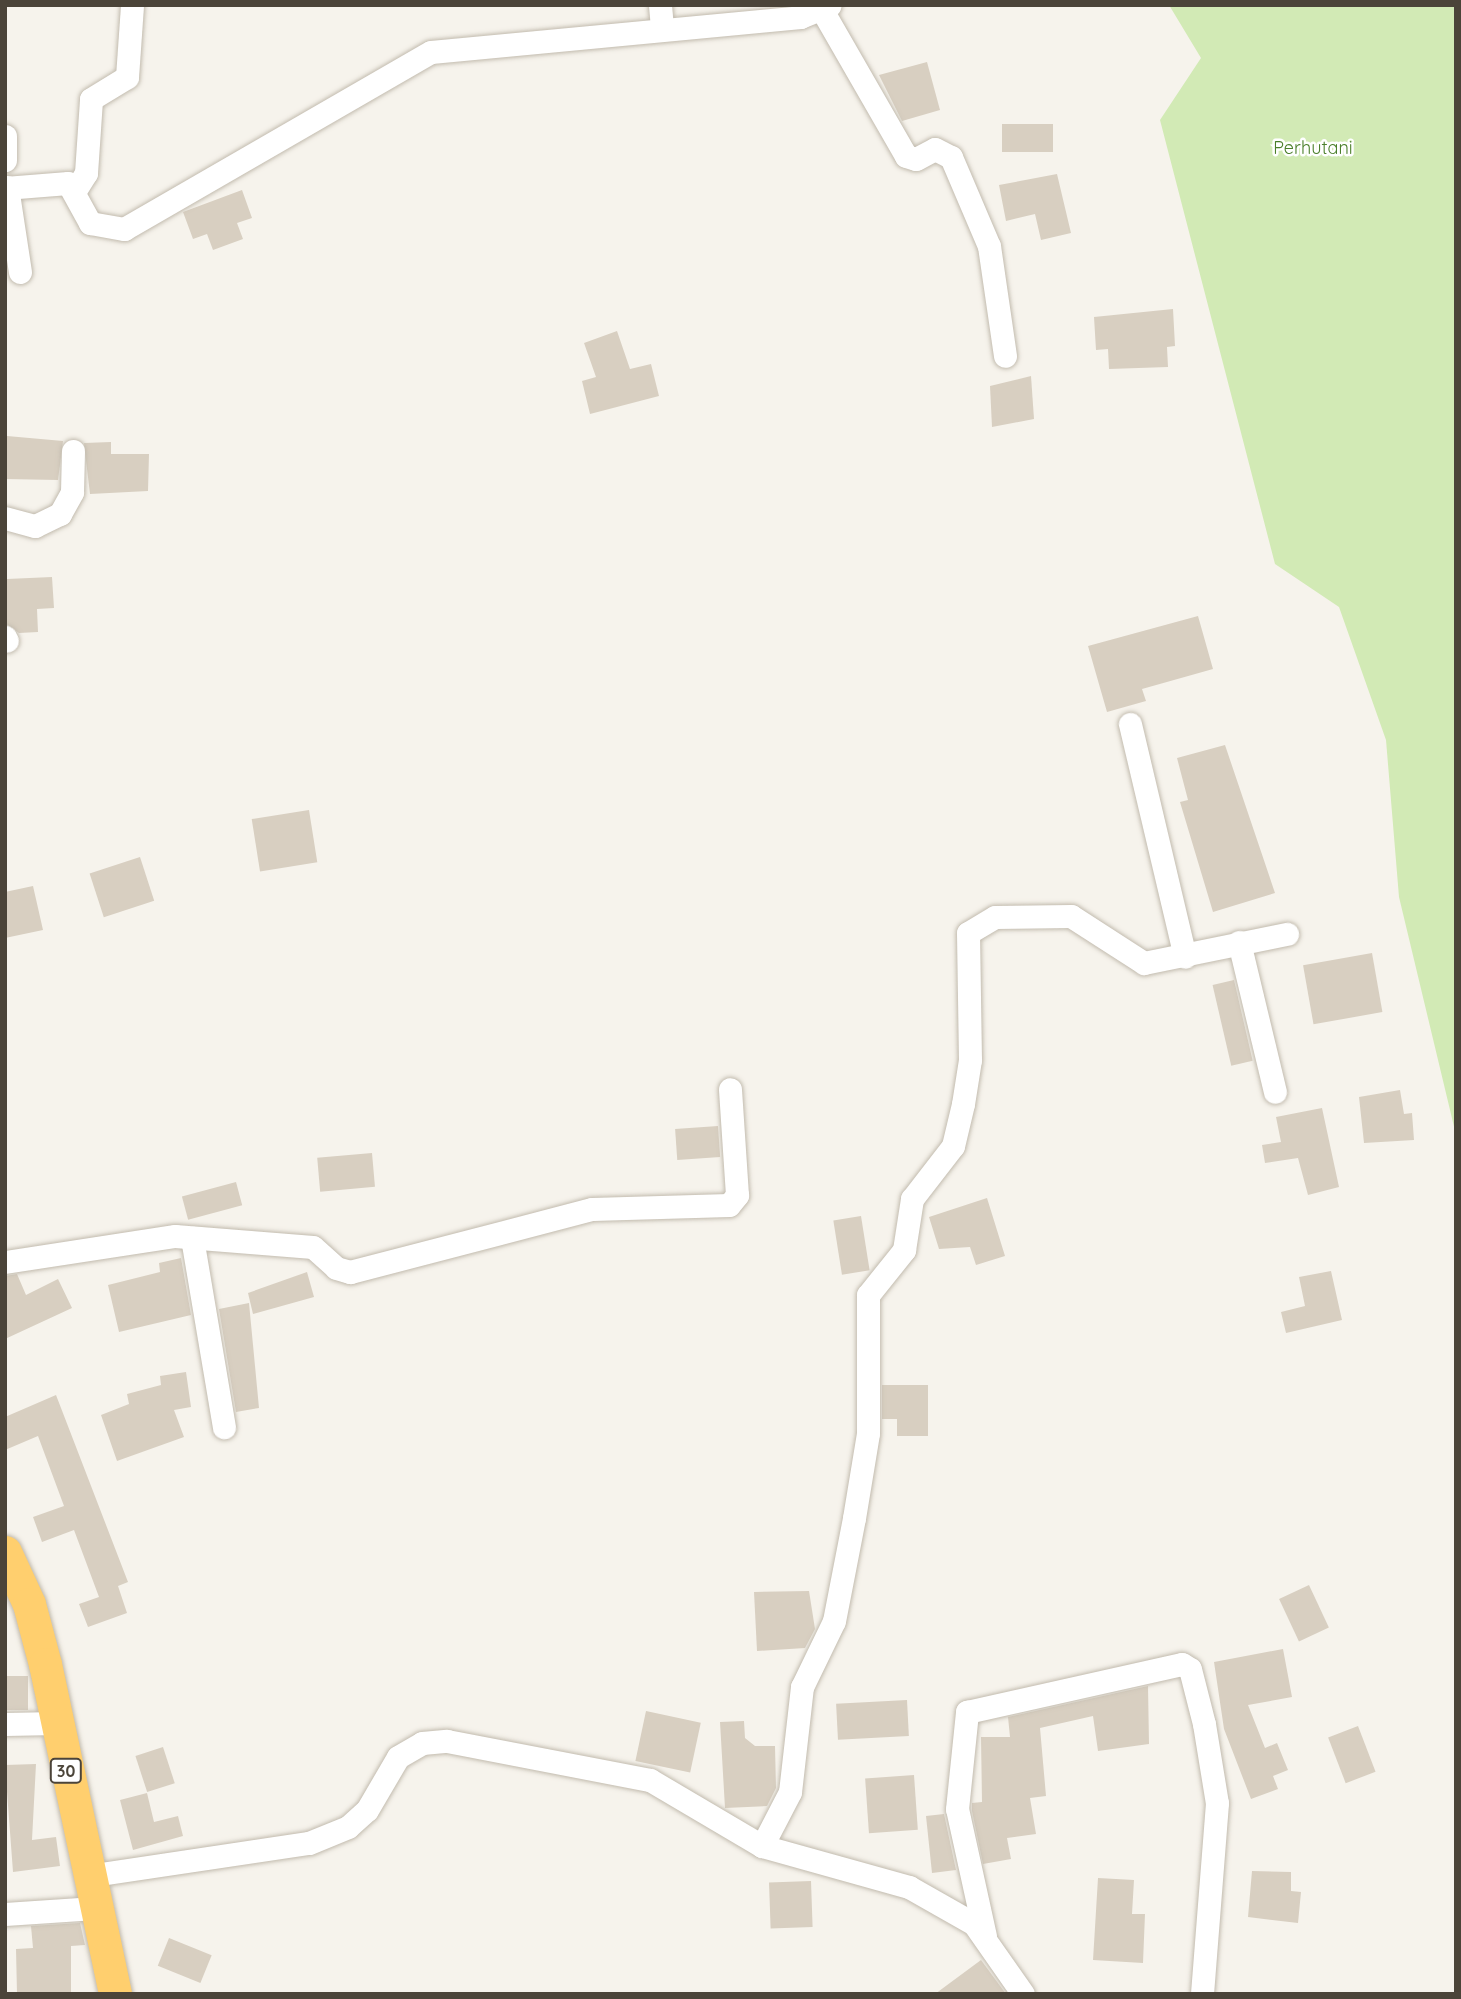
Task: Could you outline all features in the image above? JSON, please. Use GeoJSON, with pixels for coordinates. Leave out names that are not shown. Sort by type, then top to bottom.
{"type":"FeatureCollection","features":[{"type":"Feature","properties":{"kind":"highway","name":"30"},"geometry":{"type":"LineString","coordinates":[[5,1552],[29,1604],[58,1723],[87,1876],[116,1994]]}},
{"type":"Feature","properties":{"kind":"street"},"geometry":{"type":"LineString","coordinates":[[76,189],[86,173],[91,99],[127,77],[132,5]]}},
{"type":"Feature","properties":{"kind":"street"},"geometry":{"type":"LineString","coordinates":[[660,5],[662,29]]}},
{"type":"Feature","properties":{"kind":"street"},"geometry":{"type":"LineString","coordinates":[[19,272],[6,188],[49,180],[76,189],[90,223],[124,229],[431,52],[662,29],[826,8],[906,156],[916,159],[935,149],[951,157],[989,246],[1004,356]]}},
{"type":"Feature","properties":{"kind":"street"},"geometry":{"type":"LineString","coordinates":[[5,136],[5,160]]}},
{"type":"Feature","properties":{"kind":"street"},"geometry":{"type":"LineString","coordinates":[[5,518],[35,526],[60,514],[72,492],[73,451]]}},
{"type":"Feature","properties":{"kind":"street"},"geometry":{"type":"LineString","coordinates":[[1130,724],[1185,957]]}},
{"type":"Feature","properties":{"kind":"street"},"geometry":{"type":"LineString","coordinates":[[762,1846],[790,1792],[802,1687],[834,1621],[854,1518],[867,1433],[868,1295],[904,1250],[912,1199],[953,1146],[963,1104],[970,1060],[968,933],[995,917],[1071,916],[1143,963],[1185,957],[1239,942],[1287,934]]}},
{"type":"Feature","properties":{"kind":"street"},"geometry":{"type":"LineString","coordinates":[[1239,942],[1275,1092]]}},
{"type":"Feature","properties":{"kind":"street"},"geometry":{"type":"LineString","coordinates":[[5,1262],[124,1240],[192,1237],[313,1247],[336,1268],[350,1272],[592,1209],[733,1204],[737,1183],[730,1088]]}},
{"type":"Feature","properties":{"kind":"street"},"geometry":{"type":"LineString","coordinates":[[192,1237],[224,1427]]}},
{"type":"Feature","properties":{"kind":"street"},"geometry":{"type":"LineString","coordinates":[[1023,1994],[985,1936],[957,1809],[967,1712],[1182,1664],[1190,1670],[1196,1691],[1217,1804],[1202,1994]]}},
{"type":"Feature","properties":{"kind":"street"},"geometry":{"type":"LineString","coordinates":[[5,1724],[58,1723]]}},
{"type":"Feature","properties":{"kind":"street"},"geometry":{"type":"LineString","coordinates":[[87,1876],[309,1843],[348,1827],[367,1810],[398,1757],[422,1742],[447,1741],[650,1780],[762,1846],[909,1887],[985,1936]]}},
{"type":"Feature","properties":{"kind":"street"},"geometry":{"type":"LineString","coordinates":[[5,1914],[96,1908]]}},
{"type":"Feature","properties":{"kind":"green space","name":"Perhutani"},"geometry":{"type":"Polygon","coordinates":[[[1169,5],[1456,5],[1456,1135],[1399,897],[1386,740],[1339,607],[1275,564],[1160,120],[1201,58],[1169,5]]]}},
{"type":"Feature","properties":{"kind":"building"},"geometry":{"type":"Polygon","coordinates":[[[927,62],[940,110],[902,121],[879,75],[927,62]]]}},
{"type":"Feature","properties":{"kind":"building"},"geometry":{"type":"Polygon","coordinates":[[[1002,124],[1053,124],[1053,152],[1002,152],[1002,124]]]}},
{"type":"Feature","properties":{"kind":"building"},"geometry":{"type":"Polygon","coordinates":[[[1057,174],[1071,233],[1041,240],[1035,214],[1006,221],[999,185],[1057,174]]]}},
{"type":"Feature","properties":{"kind":"building"},"geometry":{"type":"Polygon","coordinates":[[[242,190],[252,218],[237,223],[243,239],[213,250],[207,234],[193,239],[183,212],[242,190]]]}},
{"type":"Feature","properties":{"kind":"building"},"geometry":{"type":"Polygon","coordinates":[[[1173,309],[1175,346],[1167,347],[1168,367],[1109,369],[1108,349],[1096,350],[1094,317],[1173,309]]]}},
{"type":"Feature","properties":{"kind":"building"},"geometry":{"type":"Polygon","coordinates":[[[617,331],[630,369],[651,364],[659,396],[590,414],[582,381],[596,377],[584,343],[617,331]]]}},
{"type":"Feature","properties":{"kind":"building"},"geometry":{"type":"Polygon","coordinates":[[[1031,376],[1034,419],[992,427],[990,386],[1031,376]]]}},
{"type":"Feature","properties":{"kind":"building"},"geometry":{"type":"Polygon","coordinates":[[[7,436],[63,441],[58,480],[5,479],[7,436]]]}},
{"type":"Feature","properties":{"kind":"building"},"geometry":{"type":"Polygon","coordinates":[[[111,442],[111,454],[149,454],[148,491],[90,494],[84,443],[111,442]]]}},
{"type":"Feature","properties":{"kind":"building"},"geometry":{"type":"Polygon","coordinates":[[[52,577],[54,608],[37,609],[38,632],[19,633],[5,623],[7,579],[52,577]]]}},
{"type":"Feature","properties":{"kind":"building"},"geometry":{"type":"Polygon","coordinates":[[[1198,616],[1213,669],[1142,689],[1146,701],[1107,712],[1088,646],[1198,616]]]}},
{"type":"Feature","properties":{"kind":"building"},"geometry":{"type":"Polygon","coordinates":[[[1225,745],[1275,893],[1213,912],[1180,802],[1188,800],[1177,758],[1225,745]]]}},
{"type":"Feature","properties":{"kind":"building"},"geometry":{"type":"Polygon","coordinates":[[[309,810],[317,862],[260,871],[252,819],[309,810]]]}},
{"type":"Feature","properties":{"kind":"building"},"geometry":{"type":"Polygon","coordinates":[[[140,857],[154,901],[104,917],[90,873],[140,857]]]}},
{"type":"Feature","properties":{"kind":"building"},"geometry":{"type":"Polygon","coordinates":[[[33,886],[43,930],[5,938],[5,892],[33,886]]]}},
{"type":"Feature","properties":{"kind":"building"},"geometry":{"type":"Polygon","coordinates":[[[1372,953],[1382,1012],[1313,1024],[1303,965],[1372,953]]]}},
{"type":"Feature","properties":{"kind":"building"},"geometry":{"type":"Polygon","coordinates":[[[1234,980],[1253,1061],[1231,1066],[1213,985],[1234,980]]]}},
{"type":"Feature","properties":{"kind":"building"},"geometry":{"type":"Polygon","coordinates":[[[1400,1090],[1404,1114],[1412,1113],[1414,1140],[1364,1143],[1359,1097],[1400,1090]]]}},
{"type":"Feature","properties":{"kind":"building"},"geometry":{"type":"Polygon","coordinates":[[[1322,1108],[1339,1187],[1308,1195],[1298,1158],[1265,1163],[1262,1145],[1281,1142],[1276,1117],[1322,1108]]]}},
{"type":"Feature","properties":{"kind":"building"},"geometry":{"type":"Polygon","coordinates":[[[718,1126],[720,1157],[677,1160],[675,1129],[718,1126]]]}},
{"type":"Feature","properties":{"kind":"building"},"geometry":{"type":"Polygon","coordinates":[[[372,1153],[375,1187],[320,1192],[317,1158],[372,1153]]]}},
{"type":"Feature","properties":{"kind":"building"},"geometry":{"type":"Polygon","coordinates":[[[236,1182],[242,1205],[188,1220],[182,1196],[236,1182]]]}},
{"type":"Feature","properties":{"kind":"building"},"geometry":{"type":"Polygon","coordinates":[[[987,1198],[1005,1256],[976,1265],[970,1247],[939,1249],[929,1217],[987,1198]]]}},
{"type":"Feature","properties":{"kind":"building"},"geometry":{"type":"Polygon","coordinates":[[[861,1216],[870,1270],[842,1275],[833,1220],[861,1216]]]}},
{"type":"Feature","properties":{"kind":"building"},"geometry":{"type":"Polygon","coordinates":[[[181,1258],[191,1315],[119,1332],[108,1285],[160,1272],[159,1263],[181,1258]]]}},
{"type":"Feature","properties":{"kind":"building"},"geometry":{"type":"Polygon","coordinates":[[[1331,1271],[1342,1320],[1286,1333],[1281,1312],[1305,1306],[1299,1277],[1331,1271]]]}},
{"type":"Feature","properties":{"kind":"building"},"geometry":{"type":"Polygon","coordinates":[[[307,1272],[314,1297],[253,1314],[248,1293],[307,1272]]]}},
{"type":"Feature","properties":{"kind":"building"},"geometry":{"type":"Polygon","coordinates":[[[17,1274],[26,1295],[58,1279],[72,1308],[5,1339],[5,1276],[17,1274]]]}},
{"type":"Feature","properties":{"kind":"building"},"geometry":{"type":"Polygon","coordinates":[[[249,1303],[259,1408],[236,1412],[219,1309],[249,1303]]]}},
{"type":"Feature","properties":{"kind":"building"},"geometry":{"type":"Polygon","coordinates":[[[186,1372],[191,1407],[174,1410],[184,1437],[117,1461],[101,1415],[129,1404],[127,1394],[161,1385],[160,1376],[186,1372]]]}},
{"type":"Feature","properties":{"kind":"building"},"geometry":{"type":"Polygon","coordinates":[[[882,1385],[928,1385],[928,1436],[897,1436],[897,1419],[882,1419],[882,1385]]]}},
{"type":"Feature","properties":{"kind":"building"},"geometry":{"type":"Polygon","coordinates":[[[56,1395],[128,1582],[118,1586],[127,1613],[88,1627],[79,1604],[99,1597],[74,1530],[42,1542],[33,1517],[64,1506],[38,1436],[5,1450],[5,1417],[56,1395]]]}},
{"type":"Feature","properties":{"kind":"building"},"geometry":{"type":"Polygon","coordinates":[[[1309,1585],[1329,1628],[1299,1642],[1279,1599],[1309,1585]]]}},
{"type":"Feature","properties":{"kind":"building"},"geometry":{"type":"Polygon","coordinates":[[[809,1591],[815,1629],[805,1648],[757,1651],[754,1592],[809,1591]]]}},
{"type":"Feature","properties":{"kind":"building"},"geometry":{"type":"Polygon","coordinates":[[[1283,1649],[1292,1697],[1248,1705],[1265,1748],[1277,1743],[1288,1770],[1273,1776],[1278,1789],[1251,1799],[1224,1729],[1214,1662],[1283,1649]]]}},
{"type":"Feature","properties":{"kind":"building"},"geometry":{"type":"Polygon","coordinates":[[[5,1676],[28,1676],[28,1710],[5,1710],[5,1676]]]}},
{"type":"Feature","properties":{"kind":"building"},"geometry":{"type":"Polygon","coordinates":[[[1148,1686],[1149,1744],[1098,1751],[1093,1716],[1040,1728],[1046,1796],[1030,1798],[1036,1834],[1007,1838],[1011,1859],[983,1864],[972,1811],[972,1803],[982,1802],[981,1737],[1010,1737],[1008,1717],[1148,1686]]]}},
{"type":"Feature","properties":{"kind":"building"},"geometry":{"type":"Polygon","coordinates":[[[907,1700],[909,1736],[838,1740],[836,1704],[907,1700]]]}},
{"type":"Feature","properties":{"kind":"building"},"geometry":{"type":"Polygon","coordinates":[[[646,1711],[701,1723],[690,1773],[635,1761],[646,1711]]]}},
{"type":"Feature","properties":{"kind":"building"},"geometry":{"type":"Polygon","coordinates":[[[744,1721],[745,1738],[755,1746],[775,1746],[776,1788],[767,1806],[725,1808],[720,1722],[744,1721]]]}},
{"type":"Feature","properties":{"kind":"building"},"geometry":{"type":"Polygon","coordinates":[[[1358,1726],[1376,1772],[1346,1783],[1328,1737],[1358,1726]]]}},
{"type":"Feature","properties":{"kind":"building"},"geometry":{"type":"Polygon","coordinates":[[[163,1747],[175,1783],[147,1792],[135,1756],[163,1747]]]}},
{"type":"Feature","properties":{"kind":"building"},"geometry":{"type":"Polygon","coordinates":[[[36,1764],[32,1840],[56,1837],[60,1866],[13,1872],[5,1765],[36,1764]]]}},
{"type":"Feature","properties":{"kind":"building"},"geometry":{"type":"Polygon","coordinates":[[[914,1775],[918,1830],[869,1833],[865,1778],[914,1775]]]}},
{"type":"Feature","properties":{"kind":"building"},"geometry":{"type":"Polygon","coordinates":[[[147,1793],[154,1822],[178,1816],[183,1836],[133,1850],[120,1800],[147,1793]]]}},
{"type":"Feature","properties":{"kind":"building"},"geometry":{"type":"Polygon","coordinates":[[[944,1814],[956,1870],[932,1873],[926,1816],[944,1814]]]}},
{"type":"Feature","properties":{"kind":"building"},"geometry":{"type":"Polygon","coordinates":[[[1252,1871],[1291,1872],[1291,1891],[1301,1892],[1298,1923],[1248,1917],[1252,1871]]]}},
{"type":"Feature","properties":{"kind":"building"},"geometry":{"type":"Polygon","coordinates":[[[1098,1878],[1134,1880],[1132,1914],[1145,1914],[1143,1963],[1093,1960],[1098,1878]]]}},
{"type":"Feature","properties":{"kind":"building"},"geometry":{"type":"Polygon","coordinates":[[[811,1881],[813,1927],[771,1928],[769,1882],[811,1881]]]}},
{"type":"Feature","properties":{"kind":"building"},"geometry":{"type":"Polygon","coordinates":[[[80,1923],[85,1945],[71,1946],[71,1994],[17,1994],[16,1949],[33,1948],[31,1926],[80,1923]]]}},
{"type":"Feature","properties":{"kind":"building"},"geometry":{"type":"Polygon","coordinates":[[[169,1938],[212,1955],[200,1983],[158,1966],[169,1938]]]}},
{"type":"Feature","properties":{"kind":"building"},"geometry":{"type":"Polygon","coordinates":[[[981,1960],[1006,1994],[935,1994],[981,1960]]]}}]}
